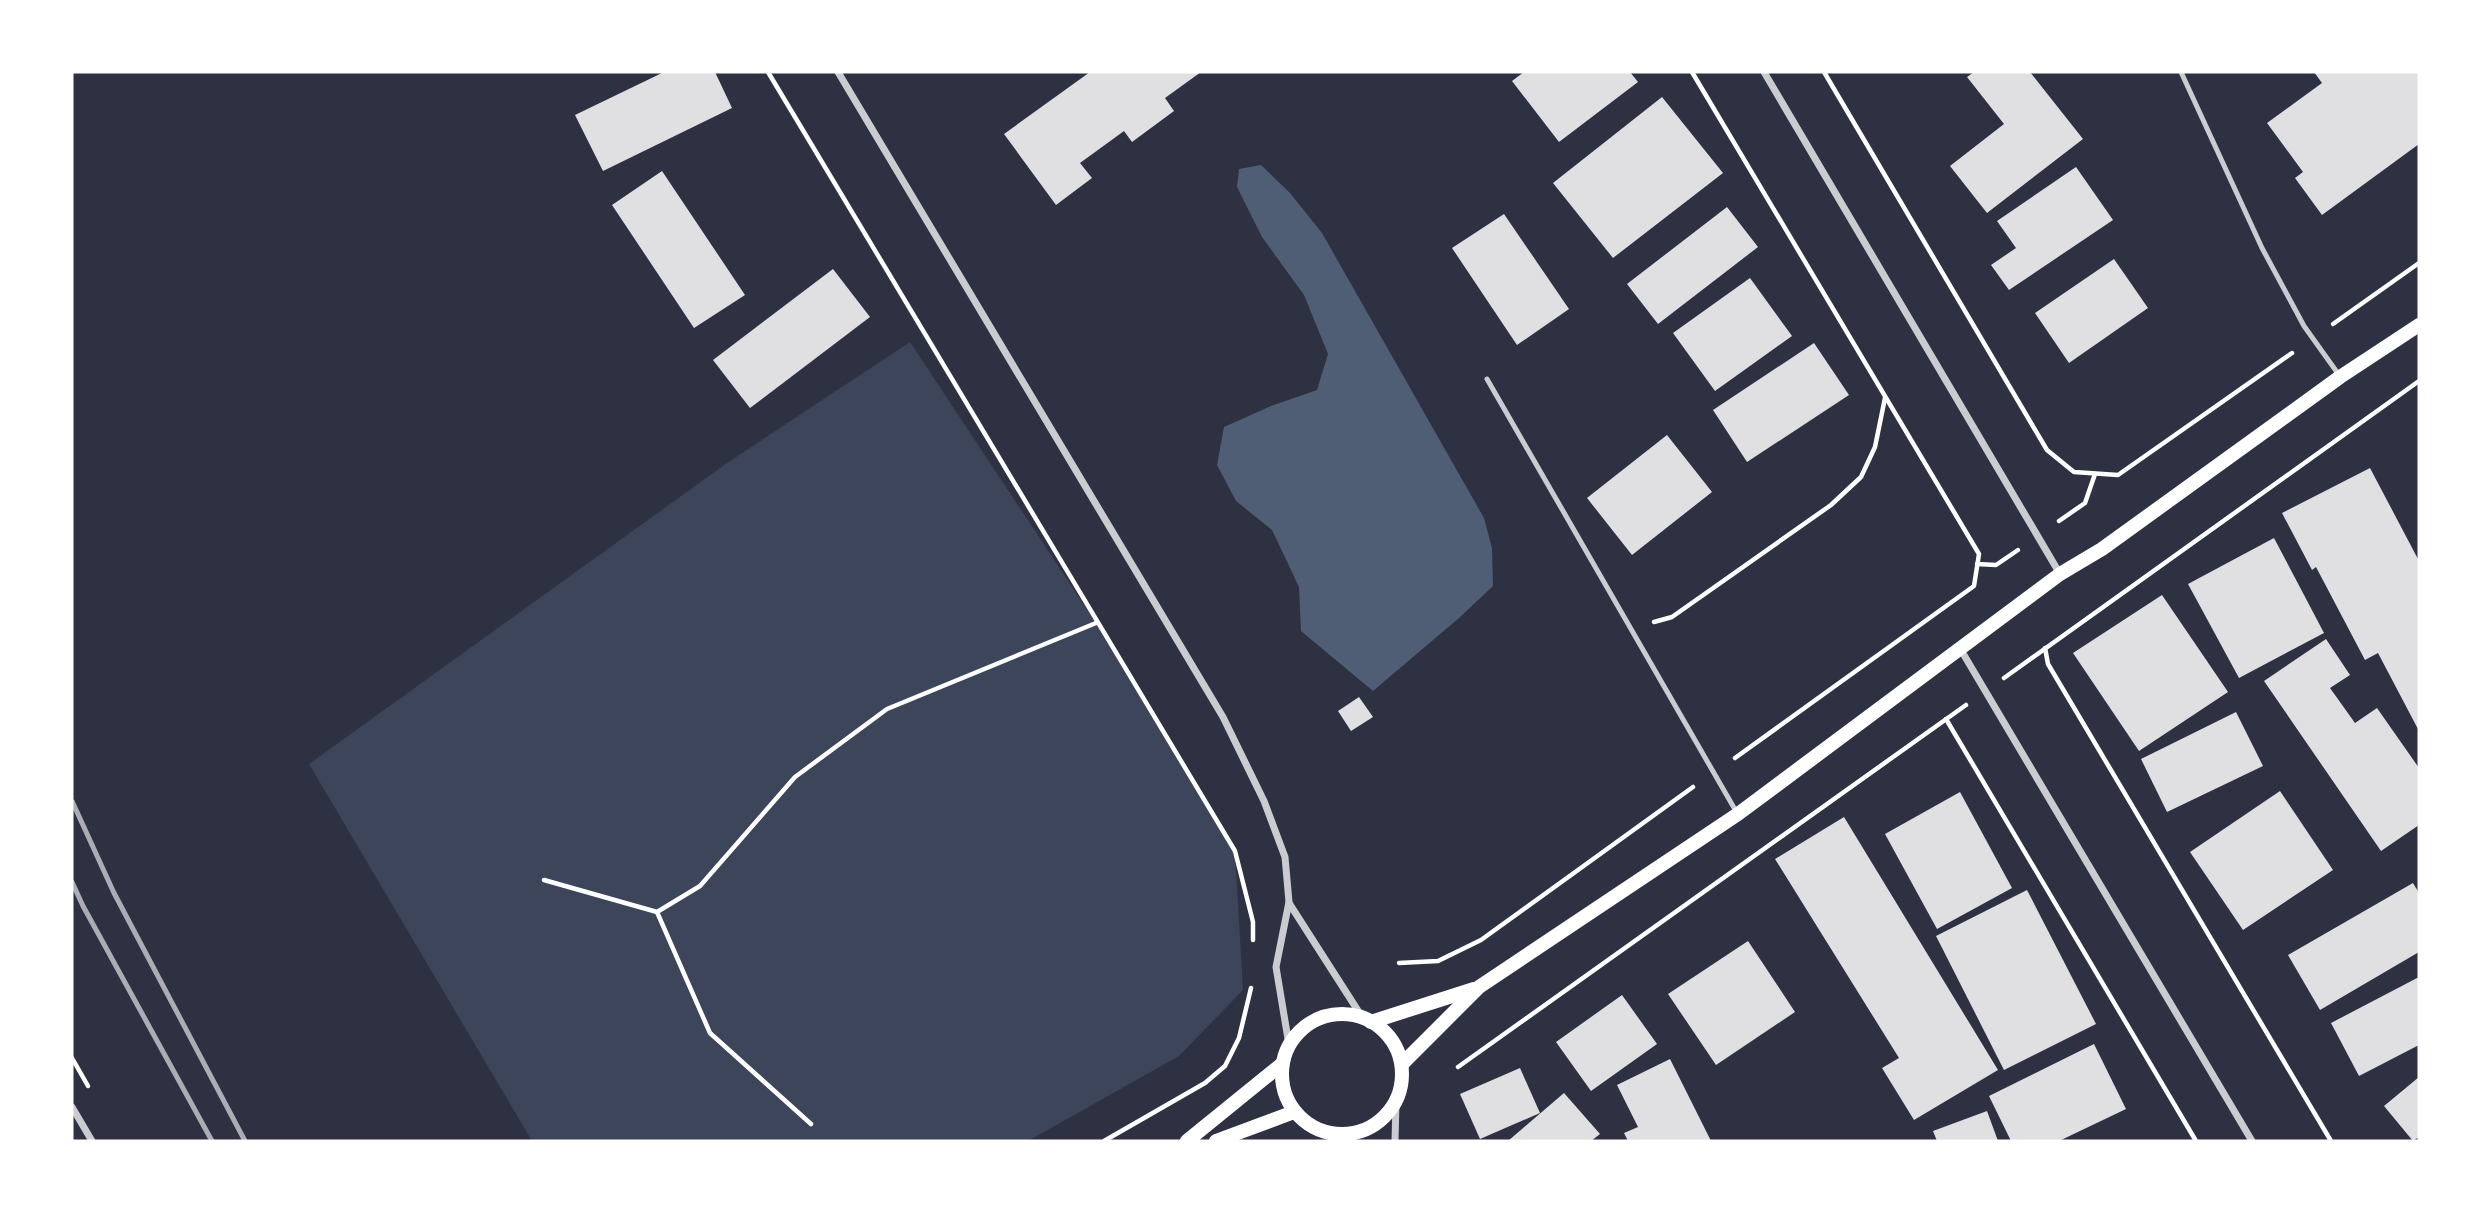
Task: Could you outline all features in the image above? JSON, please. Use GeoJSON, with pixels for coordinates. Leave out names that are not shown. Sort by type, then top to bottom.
{"type":"FeatureCollection","features":[{"type":"Feature","properties":{"kind":"main road"},"geometry":{"type":"LineString","coordinates":[[1402,1064],[1479,988],[1738,814],[2060,574],[2102,549],[2340,377],[2419,325]]}},
{"type":"Feature","properties":{"kind":"main road"},"geometry":{"type":"LineString","coordinates":[[1366,1020],[1479,988]]}},
{"type":"Feature","properties":{"kind":"main road"},"geometry":{"type":"LineString","coordinates":[[1340,1014],[1366,1020],[1381,1028],[1395,1042],[1402,1064],[1402,1084],[1395,1102],[1383,1118],[1367,1129],[1345,1134],[1322,1131],[1294,1112],[1282,1083],[1282,1064],[1289,1045],[1302,1030],[1318,1019],[1340,1014]]}},
{"type":"Feature","properties":{"kind":"main road"},"geometry":{"type":"LineString","coordinates":[[1187,1141],[1282,1064]]}},
{"type":"Feature","properties":{"kind":"main road"},"geometry":{"type":"LineString","coordinates":[[1216,1141],[1294,1112]]}},
{"type":"Feature","properties":{"kind":"street"},"geometry":{"type":"LineString","coordinates":[[838,72],[1223,717],[1264,801],[1285,857],[1289,902],[1276,967],[1289,1045]]}},
{"type":"Feature","properties":{"kind":"street"},"geometry":{"type":"LineString","coordinates":[[1764,72],[2060,574]]}},
{"type":"Feature","properties":{"kind":"street"},"geometry":{"type":"LineString","coordinates":[[1961,650],[2252,1141]]}},
{"type":"Feature","properties":{"kind":"street"},"geometry":{"type":"LineString","coordinates":[[1289,902],[1366,1020]]}},
{"type":"Feature","properties":{"kind":"street"},"geometry":{"type":"LineString","coordinates":[[1395,1102],[1395,1141]]}},
{"type":"Feature","properties":{"kind":"street"},"geometry":{"type":"LineString","coordinates":[[72,1107],[92,1141]]}},
{"type":"Feature","properties":{"kind":"street"},"geometry":{"type":"LineString","coordinates":[[1322,1131],[1339,1141]]}},
{"type":"Feature","properties":{"kind":"lane"},"geometry":{"type":"LineString","coordinates":[[2181,72],[2262,247],[2313,338],[2340,377]]}},
{"type":"Feature","properties":{"kind":"lane"},"geometry":{"type":"LineString","coordinates":[[1487,379],[1738,814]]}},
{"type":"Feature","properties":{"kind":"path"},"geometry":{"type":"LineString","coordinates":[[768,72],[1235,851],[1253,922],[1252,947]]}},
{"type":"Feature","properties":{"kind":"path"},"geometry":{"type":"LineString","coordinates":[[1399,963],[1438,961],[1480,940],[1974,586],[1979,554],[1692,72]]}},
{"type":"Feature","properties":{"kind":"path"},"geometry":{"type":"LineString","coordinates":[[1824,72],[2047,450],[2074,472],[2118,475],[2419,263]]}},
{"type":"Feature","properties":{"kind":"path"},"geometry":{"type":"LineString","coordinates":[[1458,1068],[2419,381]]}},
{"type":"Feature","properties":{"kind":"path"},"geometry":{"type":"LineString","coordinates":[[1630,628],[1672,617],[1831,505],[1861,477],[1875,447],[1885,397]]}},
{"type":"Feature","properties":{"kind":"path"},"geometry":{"type":"LineString","coordinates":[[544,880],[657,912],[700,886],[796,777],[887,709],[1096,623]]}},
{"type":"Feature","properties":{"kind":"path"},"geometry":{"type":"LineString","coordinates":[[2046,648],[2048,664],[2331,1141]]}},
{"type":"Feature","properties":{"kind":"path"},"geometry":{"type":"LineString","coordinates":[[1946,719],[2196,1141]]}},
{"type":"Feature","properties":{"kind":"path"},"geometry":{"type":"LineString","coordinates":[[657,912],[710,1033],[811,1124]]}},
{"type":"Feature","properties":{"kind":"path"},"geometry":{"type":"LineString","coordinates":[[1104,1141],[1205,1083],[1225,1066],[1239,1038],[1251,983]]}},
{"type":"Feature","properties":{"kind":"shaded area"},"geometry":{"type":"Polygon","coordinates":[[[1261,165],[1290,193],[1322,233],[1484,518],[1492,548],[1493,586],[1373,691],[1301,631],[1299,587],[1272,530],[1236,501],[1217,465],[1224,427],[1271,406],[1317,390],[1328,354],[1304,295],[1262,237],[1237,187],[1239,169],[1261,165]]]}},
{"type":"Feature","properties":{"kind":"shaded area"},"geometry":{"type":"Polygon","coordinates":[[[910,342],[1096,623],[1235,851],[1243,990],[1179,1056],[1028,1141],[532,1141],[309,764],[727,463],[910,342]]]}},
{"type":"Feature","properties":{"kind":"building"},"geometry":{"type":"Polygon","coordinates":[[[664,72],[715,72],[732,108],[603,171],[575,115],[664,72]]]}},
{"type":"Feature","properties":{"kind":"building"},"geometry":{"type":"Polygon","coordinates":[[[1090,72],[1201,72],[1165,98],[1174,111],[1132,142],[1124,131],[1080,163],[1092,178],[1056,205],[1004,134],[1090,72]]]}},
{"type":"Feature","properties":{"kind":"building"},"geometry":{"type":"Polygon","coordinates":[[[1524,72],[1630,72],[1638,82],[1559,142],[1512,81],[1524,72]]]}},
{"type":"Feature","properties":{"kind":"building"},"geometry":{"type":"Polygon","coordinates":[[[1974,72],[2030,72],[2083,139],[1987,213],[1950,166],[2004,124],[1967,77],[1974,72]]]}},
{"type":"Feature","properties":{"kind":"building"},"geometry":{"type":"Polygon","coordinates":[[[2314,72],[2419,72],[2419,144],[2322,215],[2295,178],[2303,172],[2267,123],[2322,83],[2314,72]]]}},
{"type":"Feature","properties":{"kind":"building"},"geometry":{"type":"Polygon","coordinates":[[[1662,97],[1723,173],[1613,258],[1553,183],[1662,97]]]}},
{"type":"Feature","properties":{"kind":"building"},"geometry":{"type":"Polygon","coordinates":[[[2076,167],[2113,220],[2009,290],[1991,265],[2016,248],[1997,221],[2076,167]]]}},
{"type":"Feature","properties":{"kind":"building"},"geometry":{"type":"Polygon","coordinates":[[[662,171],[745,295],[694,328],[612,205],[662,171]]]}},
{"type":"Feature","properties":{"kind":"building"},"geometry":{"type":"Polygon","coordinates":[[[1727,207],[1758,247],[1658,324],[1627,284],[1727,207]]]}},
{"type":"Feature","properties":{"kind":"building"},"geometry":{"type":"Polygon","coordinates":[[[1504,214],[1569,309],[1517,345],[1452,248],[1504,214]]]}},
{"type":"Feature","properties":{"kind":"building"},"geometry":{"type":"Polygon","coordinates":[[[2114,259],[2148,308],[2069,363],[2035,313],[2114,259]]]}},
{"type":"Feature","properties":{"kind":"building"},"geometry":{"type":"Polygon","coordinates":[[[833,269],[870,317],[750,408],[713,360],[833,269]]]}},
{"type":"Feature","properties":{"kind":"building"},"geometry":{"type":"Polygon","coordinates":[[[1750,278],[1792,336],[1715,391],[1673,333],[1750,278]]]}},
{"type":"Feature","properties":{"kind":"building"},"geometry":{"type":"Polygon","coordinates":[[[1814,343],[1849,395],[1747,462],[1713,410],[1814,343]]]}},
{"type":"Feature","properties":{"kind":"building"},"geometry":{"type":"Polygon","coordinates":[[[1667,435],[1712,492],[1632,555],[1587,498],[1667,435]]]}},
{"type":"Feature","properties":{"kind":"building"},"geometry":{"type":"Polygon","coordinates":[[[2370,468],[2419,561],[2419,731],[2378,653],[2365,660],[2316,567],[2312,570],[2282,513],[2370,468]]]}},
{"type":"Feature","properties":{"kind":"building"},"geometry":{"type":"Polygon","coordinates":[[[2274,538],[2324,633],[2239,678],[2188,584],[2274,538]]]}},
{"type":"Feature","properties":{"kind":"building"},"geometry":{"type":"Polygon","coordinates":[[[2162,595],[2228,692],[2139,751],[2073,653],[2162,595]]]}},
{"type":"Feature","properties":{"kind":"building"},"geometry":{"type":"Polygon","coordinates":[[[2326,639],[2350,675],[2330,688],[2355,723],[2377,708],[2419,768],[2419,825],[2381,851],[2264,681],[2326,639]]]}},
{"type":"Feature","properties":{"kind":"building"},"geometry":{"type":"Polygon","coordinates":[[[1359,697],[1373,717],[1351,731],[1338,711],[1359,697]]]}},
{"type":"Feature","properties":{"kind":"building"},"geometry":{"type":"Polygon","coordinates":[[[2236,712],[2263,766],[2167,812],[2141,759],[2236,712]]]}},
{"type":"Feature","properties":{"kind":"building"},"geometry":{"type":"Polygon","coordinates":[[[2280,791],[2333,870],[2243,930],[2190,852],[2280,791]]]}},
{"type":"Feature","properties":{"kind":"building"},"geometry":{"type":"Polygon","coordinates":[[[1960,792],[2012,888],[1937,929],[1885,834],[1960,792]]]}},
{"type":"Feature","properties":{"kind":"building"},"geometry":{"type":"Polygon","coordinates":[[[1844,817],[1998,1070],[1914,1120],[1882,1068],[1899,1058],[1775,859],[1844,817]]]}},
{"type":"Feature","properties":{"kind":"building"},"geometry":{"type":"Polygon","coordinates":[[[2413,883],[2419,893],[2419,952],[2320,1010],[2288,955],[2413,883]]]}},
{"type":"Feature","properties":{"kind":"building"},"geometry":{"type":"Polygon","coordinates":[[[2027,890],[2096,1024],[2004,1070],[1936,936],[2027,890]]]}},
{"type":"Feature","properties":{"kind":"building"},"geometry":{"type":"Polygon","coordinates":[[[1748,941],[1795,1012],[1716,1065],[1668,994],[1748,941]]]}},
{"type":"Feature","properties":{"kind":"building"},"geometry":{"type":"Polygon","coordinates":[[[2419,977],[2419,1045],[2359,1076],[2331,1023],[2419,977]]]}},
{"type":"Feature","properties":{"kind":"building"},"geometry":{"type":"Polygon","coordinates":[[[1622,995],[1657,1044],[1591,1091],[1556,1042],[1622,995]]]}},
{"type":"Feature","properties":{"kind":"building"},"geometry":{"type":"Polygon","coordinates":[[[2094,1044],[2126,1109],[2059,1141],[2011,1141],[1989,1096],[2094,1044]]]}},
{"type":"Feature","properties":{"kind":"building"},"geometry":{"type":"Polygon","coordinates":[[[1670,1059],[1711,1141],[1628,1141],[1624,1133],[1638,1127],[1617,1085],[1670,1059]]]}},
{"type":"Feature","properties":{"kind":"building"},"geometry":{"type":"Polygon","coordinates":[[[1520,1068],[1540,1113],[1480,1139],[1460,1094],[1520,1068]]]}},
{"type":"Feature","properties":{"kind":"building"},"geometry":{"type":"Polygon","coordinates":[[[2419,1077],[2419,1137],[2413,1141],[2384,1106],[2419,1077]]]}},
{"type":"Feature","properties":{"kind":"building"},"geometry":{"type":"Polygon","coordinates":[[[1564,1093],[1600,1134],[1591,1141],[1508,1141],[1564,1093]]]}},
{"type":"Feature","properties":{"kind":"building"},"geometry":{"type":"Polygon","coordinates":[[[1987,1111],[1998,1141],[1937,1141],[1933,1131],[1987,1111]]]}},
{"type":"Feature","properties":{"kind":"railway"},"geometry":{"type":"LineString","coordinates":[[72,801],[114,893],[245,1141]]}},
{"type":"Feature","properties":{"kind":"railway"},"geometry":{"type":"LineString","coordinates":[[72,882],[212,1141]]}}]}
